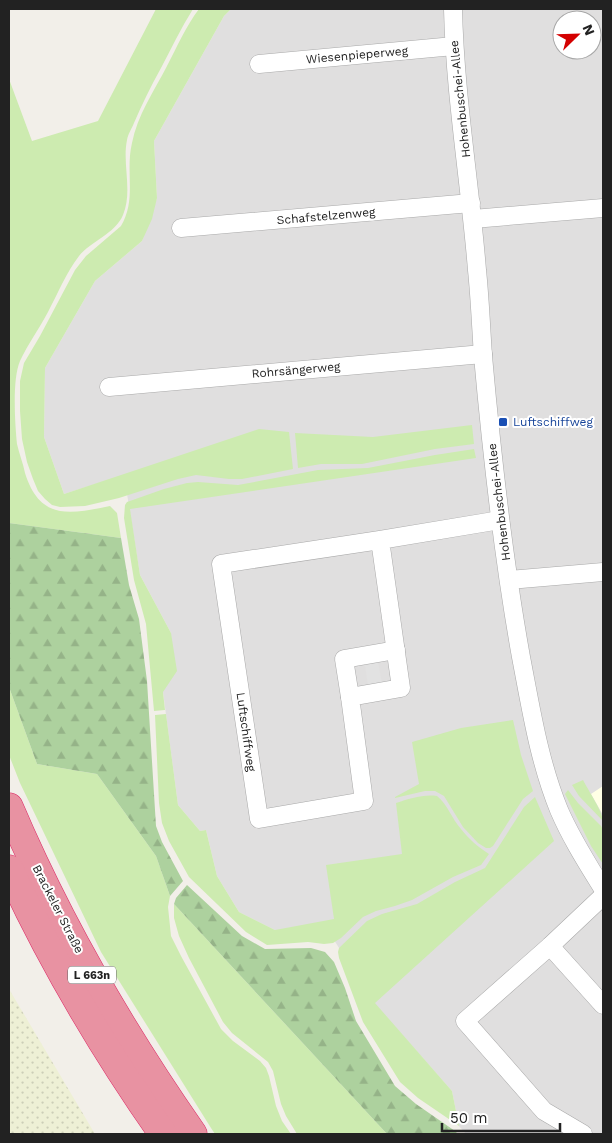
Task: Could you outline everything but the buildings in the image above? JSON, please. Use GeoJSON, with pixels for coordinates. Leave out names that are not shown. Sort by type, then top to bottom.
{"type":"FeatureCollection","features":[{"type":"Feature","properties":{"kind":"highway","name":"Brackeler Straße"},"geometry":{"type":"LineString","coordinates":[[9,807],[53,902],[82,957],[121,1025],[164,1093],[193,1134]]}},
{"type":"Feature","properties":{"kind":"highway","name":"Brackeler Straße"},"geometry":{"type":"LineString","coordinates":[[9,869],[30,915],[71,990],[103,1044],[162,1134]]}},
{"type":"Feature","properties":{"kind":"street","name":"Hohenbuschei-Allee"},"geometry":{"type":"LineString","coordinates":[[453,9],[454,46],[472,211],[483,354],[500,520],[524,672],[544,766],[560,812],[574,842],[603,889]]}},
{"type":"Feature","properties":{"kind":"street","name":"Wiesenpieperweg"},"geometry":{"type":"LineString","coordinates":[[259,64],[454,46]]}},
{"type":"Feature","properties":{"kind":"street","name":"Schafstelzenweg"},"geometry":{"type":"LineString","coordinates":[[181,228],[472,211],[603,208]]}},
{"type":"Feature","properties":{"kind":"street","name":"Rohrsängerweg"},"geometry":{"type":"LineString","coordinates":[[109,387],[483,354]]}},
{"type":"Feature","properties":{"kind":"street","name":"Luftschiffweg"},"geometry":{"type":"LineString","coordinates":[[396,650],[344,659],[364,801],[259,819],[221,564],[500,520]]}},
{"type":"Feature","properties":{"kind":"street"},"geometry":{"type":"LineString","coordinates":[[350,697],[401,688],[380,540]]}},
{"type":"Feature","properties":{"kind":"street"},"geometry":{"type":"LineString","coordinates":[[509,580],[603,572]]}},
{"type":"Feature","properties":{"kind":"street"},"geometry":{"type":"LineString","coordinates":[[583,1134],[544,1111],[464,1021],[550,946],[603,896]]}},
{"type":"Feature","properties":{"kind":"street"},"geometry":{"type":"LineString","coordinates":[[550,946],[603,1005]]}},
{"type":"Feature","properties":{"kind":"shaded area"},"geometry":{"type":"Polygon","coordinates":[[[231,9],[603,9],[603,1134],[466,1134],[459,1126],[452,1091],[374,1003],[334,940],[275,930],[239,912],[217,876],[206,830],[200,831],[178,805],[163,692],[171,633],[140,575],[124,475],[64,494],[44,437],[45,368],[95,281],[142,241],[157,198],[154,141],[224,16],[231,9]]]}},
{"type":"Feature","properties":{"kind":"shaded area"},"geometry":{"type":"Polygon","coordinates":[[[378,662],[382,684],[368,686],[365,664],[378,662]]]}},
{"type":"Feature","properties":{"kind":"shaded area"},"geometry":{"type":"Polygon","coordinates":[[[603,786],[603,815],[591,794],[603,786]]]}},
{"type":"Feature","properties":{"kind":"shaded area"},"geometry":{"type":"Polygon","coordinates":[[[9,989],[95,1134],[9,1134],[9,989]]]}},
{"type":"Feature","properties":{"kind":"green space"},"geometry":{"type":"Polygon","coordinates":[[[156,9],[193,9],[150,88],[128,136],[126,149],[127,197],[123,215],[109,232],[79,256],[70,269],[20,361],[17,369],[15,390],[17,444],[31,489],[39,500],[48,507],[58,511],[82,511],[110,506],[117,513],[121,538],[9,523],[9,79],[32,141],[98,121],[156,9]]]}},
{"type":"Feature","properties":{"kind":"green space"},"geometry":{"type":"Polygon","coordinates":[[[199,9],[231,9],[224,16],[154,141],[157,198],[152,219],[142,241],[95,281],[45,368],[44,437],[64,494],[259,429],[289,432],[293,469],[242,479],[196,475],[85,506],[60,507],[52,505],[38,491],[27,462],[22,439],[20,381],[24,363],[75,270],[86,256],[121,226],[126,216],[130,196],[130,154],[134,133],[146,104],[190,22],[199,9]]]}},
{"type":"Feature","properties":{"kind":"green space"},"geometry":{"type":"Polygon","coordinates":[[[472,425],[474,444],[435,449],[362,464],[321,464],[298,468],[295,433],[373,437],[472,425]]]}},
{"type":"Feature","properties":{"kind":"green space"},"geometry":{"type":"Polygon","coordinates":[[[474,449],[476,458],[130,509],[140,575],[171,633],[177,671],[163,692],[165,710],[154,711],[146,624],[134,580],[124,518],[127,502],[187,483],[238,485],[318,470],[368,468],[474,449]]]}},
{"type":"Feature","properties":{"kind":"green space"},"geometry":{"type":"Polygon","coordinates":[[[9,523],[121,538],[129,585],[139,619],[147,681],[156,826],[162,842],[183,881],[170,896],[156,856],[97,774],[37,764],[9,687],[9,523]]]}},
{"type":"Feature","properties":{"kind":"green space"},"geometry":{"type":"Polygon","coordinates":[[[9,687],[37,764],[97,774],[156,856],[170,896],[168,907],[171,936],[221,1029],[266,1068],[276,1106],[282,1121],[291,1134],[215,1134],[211,1128],[101,952],[20,783],[9,755],[9,687]]]}},
{"type":"Feature","properties":{"kind":"green space"},"geometry":{"type":"Polygon","coordinates":[[[166,714],[178,805],[200,831],[206,830],[217,876],[239,912],[275,930],[334,919],[326,865],[402,854],[396,803],[421,796],[437,796],[464,833],[489,854],[481,865],[453,877],[412,900],[363,917],[333,943],[308,942],[267,945],[246,932],[189,877],[169,841],[162,823],[159,803],[155,715],[166,714]]]}},
{"type":"Feature","properties":{"kind":"green space"},"geometry":{"type":"Polygon","coordinates":[[[513,720],[521,755],[533,791],[523,799],[490,848],[486,848],[478,843],[463,827],[444,796],[435,791],[425,791],[395,798],[419,784],[412,742],[461,728],[513,720]]]}},
{"type":"Feature","properties":{"kind":"green space"},"geometry":{"type":"Polygon","coordinates":[[[583,780],[598,807],[603,821],[579,796],[572,785],[583,780]]]}},
{"type":"Feature","properties":{"kind":"green space"},"geometry":{"type":"Polygon","coordinates":[[[568,790],[603,830],[603,864],[591,846],[565,794],[568,790]]]}},
{"type":"Feature","properties":{"kind":"green space"},"geometry":{"type":"Polygon","coordinates":[[[535,797],[554,841],[375,1003],[452,1091],[459,1126],[418,1098],[400,1082],[363,1022],[338,952],[339,948],[367,921],[382,914],[417,904],[455,882],[485,868],[524,807],[535,797]]]}},
{"type":"Feature","properties":{"kind":"green space"},"geometry":{"type":"Polygon","coordinates":[[[187,885],[242,936],[265,949],[311,948],[325,952],[334,962],[356,1021],[395,1086],[416,1104],[458,1134],[387,1134],[174,904],[176,898],[187,885]]]}},
{"type":"Feature","properties":{"kind":"green space"},"geometry":{"type":"Polygon","coordinates":[[[174,904],[387,1134],[297,1134],[281,1104],[273,1071],[268,1062],[232,1033],[223,1022],[179,936],[174,918],[174,904]]]}},
{"type":"Feature","properties":{"kind":"place","name":"Luftschiffweg"},"geometry":{"type":"Point","coordinates":[503,422]}}]}
